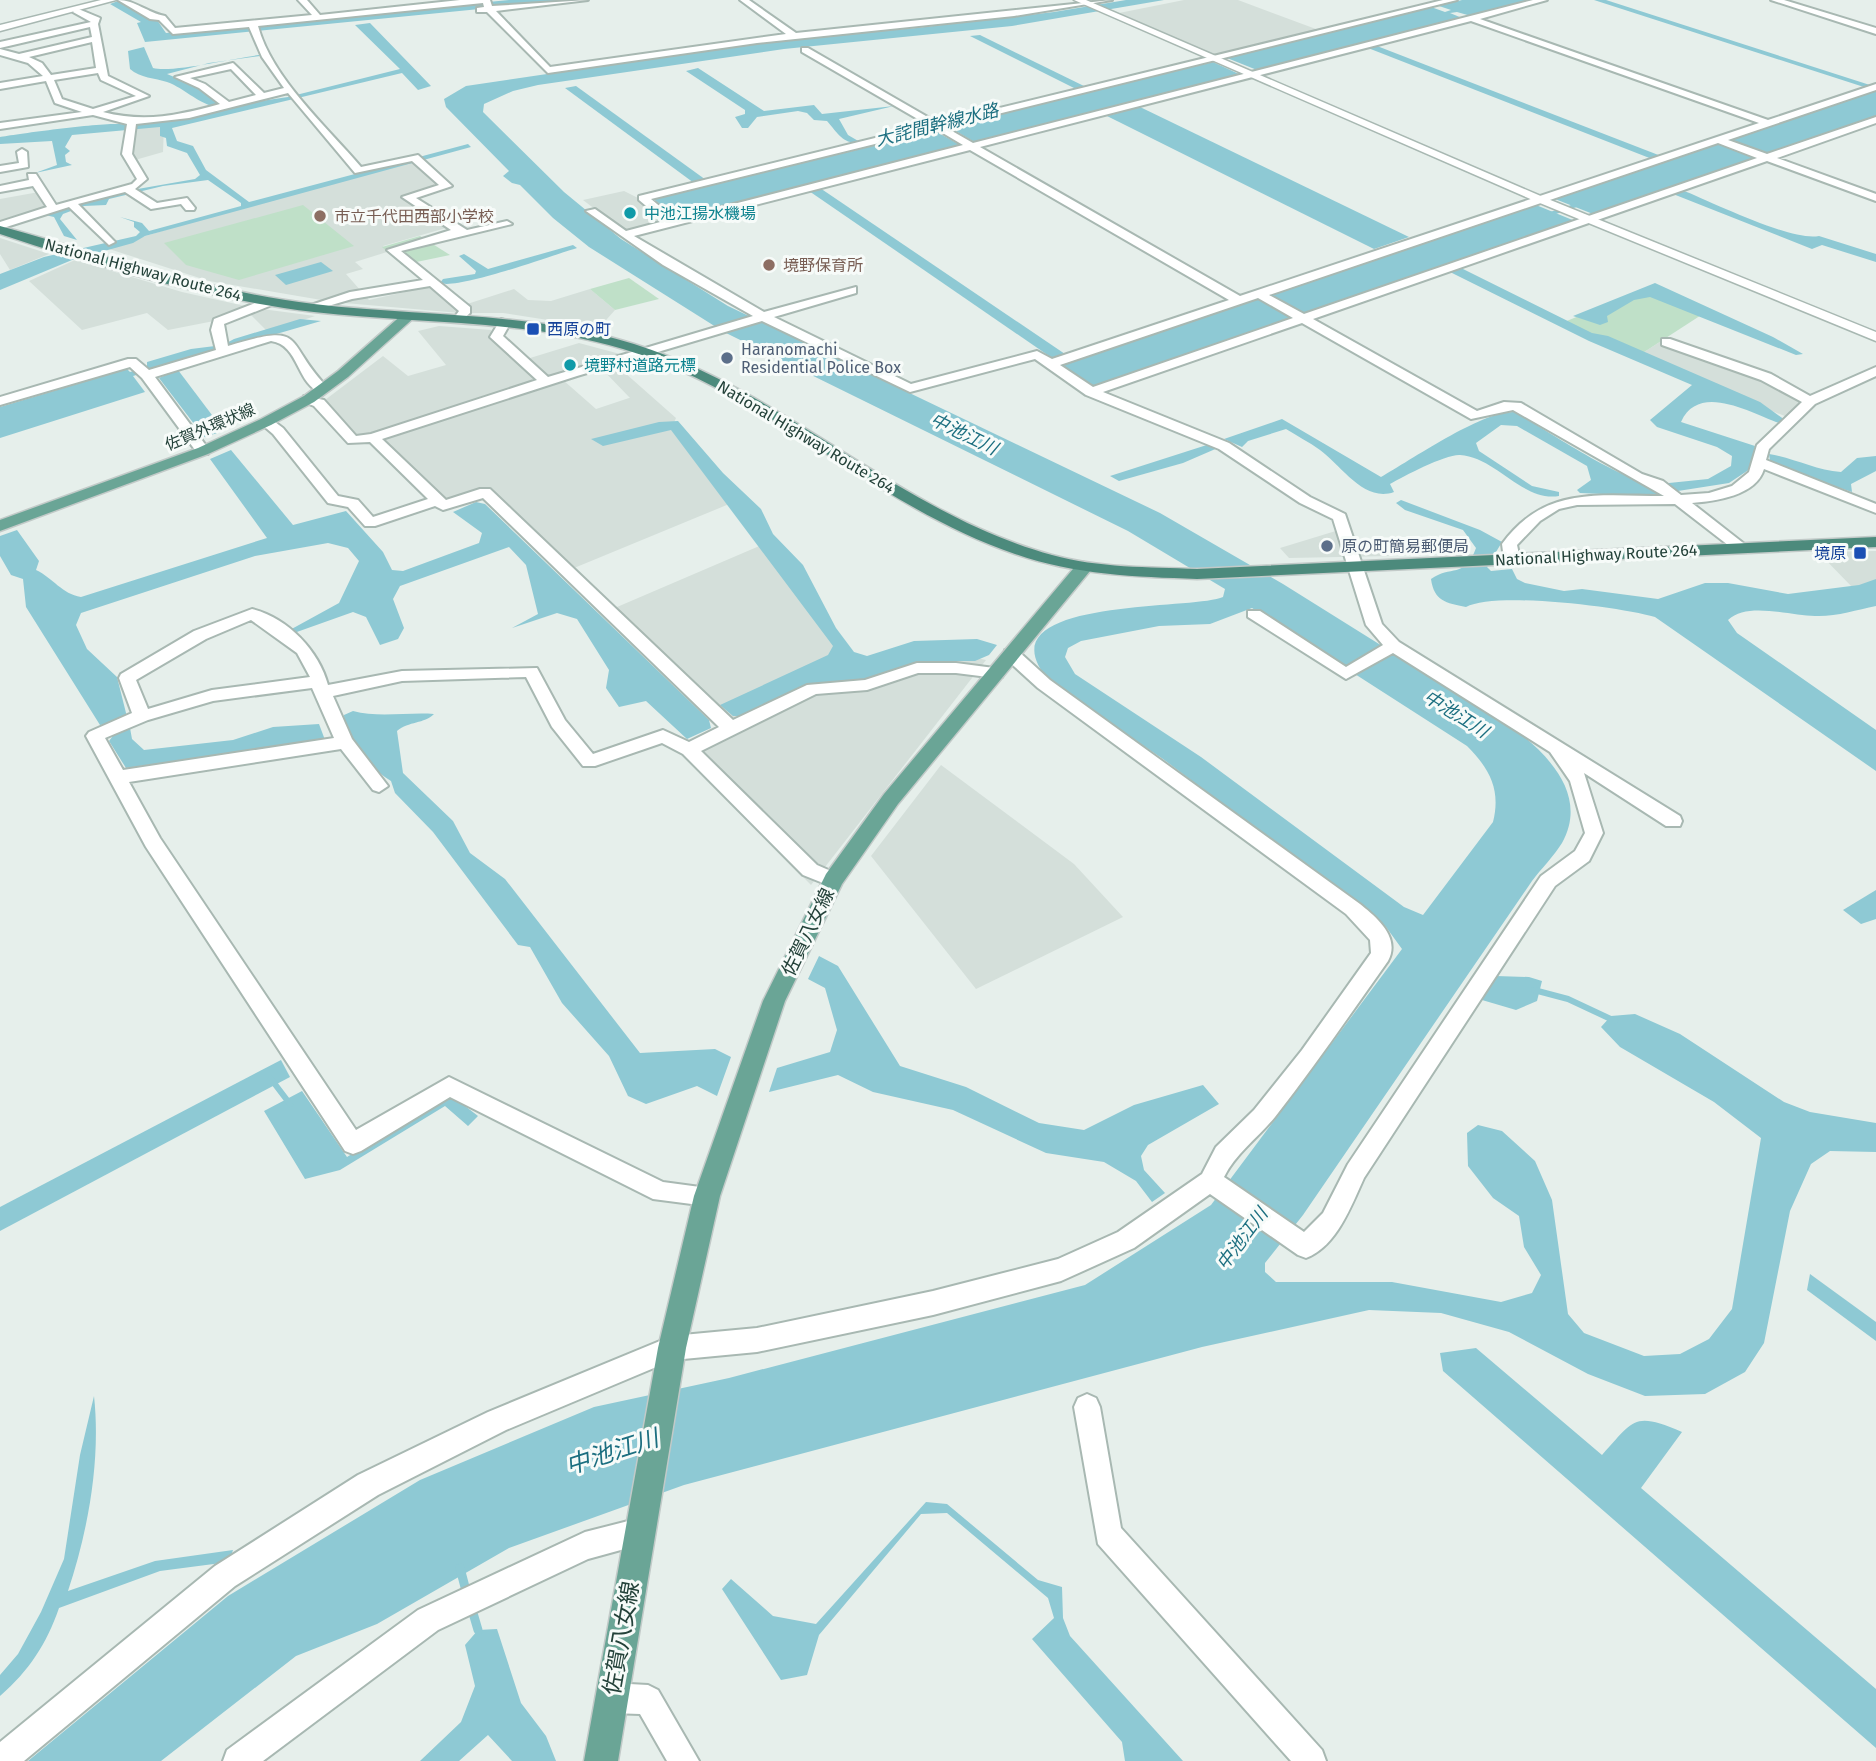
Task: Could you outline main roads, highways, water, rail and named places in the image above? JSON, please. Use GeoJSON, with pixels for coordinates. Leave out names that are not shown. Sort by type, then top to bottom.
{"type":"FeatureCollection","features":[{"type":"Feature","properties":{"kind":"highway","name":"National Highway Route 264"},"geometry":{"type":"LineString","coordinates":[[0,228],[64,250],[188,285],[268,302],[505,322],[585,334],[648,352],[723,387],[934,513],[1015,547],[1084,567],[1113,571],[1197,574],[1876,542]]}},
{"type":"Feature","properties":{"kind":"main road","name":"佐賀外環状線"},"geometry":{"type":"LineString","coordinates":[[0,526],[203,451],[266,422],[315,394],[409,316]]}},
{"type":"Feature","properties":{"kind":"main road","name":"佐賀八女線"},"geometry":{"type":"LineString","coordinates":[[601,1761],[670,1358],[707,1196],[774,1001],[833,880],[891,799],[1084,567]]}},
{"type":"Feature","properties":{"kind":"water"},"geometry":{"type":"Polygon","coordinates":[[[509,0],[570,0],[145,42],[137,23],[141,22],[110,4],[118,1],[151,21],[157,20],[166,33],[509,0]]]}},
{"type":"Feature","properties":{"kind":"water","name":"中池江川"},"geometry":{"type":"Polygon","coordinates":[[[1126,0],[1164,0],[1012,26],[784,49],[538,85],[513,91],[484,104],[483,112],[564,192],[621,239],[728,306],[1160,513],[1283,584],[1507,724],[1535,747],[1559,775],[1567,790],[1570,807],[1569,825],[1562,843],[1532,881],[1303,1215],[1265,1263],[1265,1272],[1276,1282],[1392,1282],[1501,1302],[1532,1293],[1541,1275],[1524,1247],[1519,1216],[1493,1198],[1468,1166],[1467,1133],[1478,1125],[1502,1131],[1535,1161],[1552,1200],[1568,1314],[1584,1333],[1644,1356],[1680,1354],[1709,1339],[1732,1309],[1761,1138],[1714,1102],[1620,1047],[1601,1027],[1611,1016],[1635,1014],[1680,1034],[1784,1102],[1810,1112],[1876,1123],[1876,1152],[1830,1151],[1811,1164],[1790,1211],[1764,1343],[1745,1372],[1705,1394],[1645,1396],[1588,1374],[1509,1332],[1441,1313],[1369,1310],[1202,1347],[684,1485],[509,1548],[377,1624],[296,1656],[161,1761],[28,1761],[228,1596],[420,1480],[594,1407],[729,1378],[1085,1285],[1211,1205],[1402,949],[1386,927],[1163,759],[1051,683],[1035,655],[1041,635],[1063,621],[1134,607],[1204,601],[1223,597],[1225,589],[1128,531],[724,332],[589,247],[553,218],[520,185],[503,176],[509,171],[446,107],[444,99],[466,86],[784,39],[916,28],[1054,12],[1126,0]],[[1252,608],[1210,624],[1159,626],[1081,641],[1068,648],[1065,657],[1075,674],[1201,757],[1404,907],[1423,915],[1493,822],[1496,800],[1492,781],[1482,763],[1467,746],[1252,608]]]}},
{"type":"Feature","properties":{"kind":"water"},"geometry":{"type":"Polygon","coordinates":[[[1462,0],[1535,0],[1471,16],[1450,13],[1462,18],[1257,70],[1227,58],[1431,7],[1445,12],[1451,10],[1439,6],[1462,0]]]}},
{"type":"Feature","properties":{"kind":"water"},"geometry":{"type":"Polygon","coordinates":[[[1594,0],[1606,0],[1873,86],[1867,88],[1594,0]]]}},
{"type":"Feature","properties":{"kind":"water"},"geometry":{"type":"Polygon","coordinates":[[[370,23],[431,86],[418,90],[402,73],[172,128],[177,141],[193,146],[206,170],[249,202],[468,144],[471,147],[145,236],[133,243],[72,260],[0,290],[0,274],[44,257],[136,236],[140,232],[134,227],[134,222],[120,217],[142,223],[149,231],[241,206],[241,203],[208,180],[163,186],[109,199],[106,205],[84,206],[63,214],[60,219],[77,240],[64,236],[54,217],[45,215],[109,194],[195,179],[200,175],[187,153],[167,146],[166,138],[160,136],[160,127],[72,135],[65,147],[70,151],[65,155],[66,162],[72,165],[35,173],[57,165],[52,141],[0,144],[0,137],[25,133],[193,117],[215,107],[201,102],[174,85],[134,72],[130,69],[128,51],[144,47],[153,68],[202,65],[167,74],[198,87],[219,103],[216,104],[219,107],[288,97],[400,69],[355,25],[370,23]]]}},
{"type":"Feature","properties":{"kind":"water"},"geometry":{"type":"Polygon","coordinates":[[[980,35],[1086,87],[1076,89],[970,36],[980,35]]]}},
{"type":"Feature","properties":{"kind":"water"},"geometry":{"type":"Polygon","coordinates":[[[1377,46],[1661,156],[1652,159],[1368,48],[1377,46]]]}},
{"type":"Feature","properties":{"kind":"water"},"geometry":{"type":"Polygon","coordinates":[[[1213,62],[1241,75],[976,143],[949,127],[1213,62]]]}},
{"type":"Feature","properties":{"kind":"water"},"geometry":{"type":"Polygon","coordinates":[[[698,68],[764,111],[814,105],[822,114],[894,106],[839,119],[848,135],[860,142],[854,143],[845,140],[827,121],[814,120],[807,113],[798,111],[757,117],[748,128],[742,128],[735,117],[745,114],[745,110],[686,71],[698,68]]]}},
{"type":"Feature","properties":{"kind":"water"},"geometry":{"type":"Polygon","coordinates":[[[576,86],[706,180],[694,183],[565,88],[576,86]]]}},
{"type":"Feature","properties":{"kind":"water"},"geometry":{"type":"Polygon","coordinates":[[[1876,91],[1876,117],[1768,154],[1729,140],[1876,91]]]}},
{"type":"Feature","properties":{"kind":"water"},"geometry":{"type":"Polygon","coordinates":[[[1140,107],[1409,237],[1374,249],[1107,116],[1140,107]]]}},
{"type":"Feature","properties":{"kind":"water"},"geometry":{"type":"Polygon","coordinates":[[[935,131],[962,146],[678,218],[655,206],[660,204],[653,199],[935,131]]]}},
{"type":"Feature","properties":{"kind":"water"},"geometry":{"type":"Polygon","coordinates":[[[1721,143],[1760,157],[1593,214],[1555,199],[1721,143]]]}},
{"type":"Feature","properties":{"kind":"water"},"geometry":{"type":"Polygon","coordinates":[[[820,188],[1065,354],[1052,358],[809,191],[820,188]]]}},
{"type":"Feature","properties":{"kind":"water"},"geometry":{"type":"Polygon","coordinates":[[[1682,190],[1790,233],[1819,236],[1876,254],[1876,262],[1822,245],[1812,249],[1673,194],[1682,190]]]}},
{"type":"Feature","properties":{"kind":"water"},"geometry":{"type":"Polygon","coordinates":[[[1536,205],[1575,221],[1305,315],[1269,295],[1536,205]]]}},
{"type":"Feature","properties":{"kind":"water"},"geometry":{"type":"Polygon","coordinates":[[[573,245],[577,248],[485,277],[450,284],[440,283],[443,279],[475,274],[476,271],[459,256],[464,254],[488,269],[573,245]]]}},
{"type":"Feature","properties":{"kind":"water"},"geometry":{"type":"Polygon","coordinates":[[[321,262],[333,271],[286,285],[275,275],[321,262]]]}},
{"type":"Feature","properties":{"kind":"water"},"geometry":{"type":"Polygon","coordinates":[[[1461,268],[1592,333],[1608,336],[1760,402],[1785,420],[1779,423],[1740,408],[1712,402],[1689,410],[1681,422],[1755,446],[1750,469],[1729,483],[1646,496],[1580,493],[1577,490],[1591,480],[1587,466],[1517,426],[1501,425],[1476,443],[1479,451],[1532,486],[1559,492],[1559,496],[1533,492],[1485,463],[1460,455],[1435,462],[1405,476],[1390,484],[1394,492],[1383,494],[1363,488],[1320,450],[1286,429],[1248,441],[1242,447],[1224,439],[1282,419],[1381,477],[1466,427],[1501,414],[1515,412],[1612,469],[1652,485],[1667,487],[1669,483],[1708,479],[1731,466],[1732,456],[1717,447],[1657,427],[1650,420],[1692,385],[1589,341],[1450,272],[1461,268]]]}},
{"type":"Feature","properties":{"kind":"water"},"geometry":{"type":"Polygon","coordinates":[[[1655,283],[1773,337],[1803,354],[1796,355],[1650,297],[1634,300],[1607,316],[1608,322],[1600,325],[1573,316],[1655,283]]]}},
{"type":"Feature","properties":{"kind":"water"},"geometry":{"type":"Polygon","coordinates":[[[1258,298],[1294,319],[1092,387],[1062,365],[1258,298]]]}},
{"type":"Feature","properties":{"kind":"water"},"geometry":{"type":"Polygon","coordinates":[[[300,319],[321,321],[133,376],[145,392],[0,438],[0,407],[127,369],[130,372],[147,367],[147,362],[191,349],[223,345],[234,339],[300,319]]]}},
{"type":"Feature","properties":{"kind":"water"},"geometry":{"type":"Polygon","coordinates":[[[178,370],[224,431],[204,437],[159,378],[178,370]]]}},
{"type":"Feature","properties":{"kind":"water"},"geometry":{"type":"Polygon","coordinates":[[[678,421],[723,473],[761,509],[773,534],[803,565],[836,628],[854,652],[867,656],[914,641],[977,639],[997,645],[989,655],[975,661],[936,661],[912,665],[867,680],[809,684],[743,716],[733,716],[720,705],[828,655],[833,646],[671,430],[603,446],[591,439],[659,422],[678,421]]]}},
{"type":"Feature","properties":{"kind":"water"},"geometry":{"type":"Polygon","coordinates":[[[1213,443],[1220,447],[1183,463],[1119,481],[1110,476],[1213,443]]]}},
{"type":"Feature","properties":{"kind":"water"},"geometry":{"type":"Polygon","coordinates":[[[231,450],[293,525],[346,511],[383,552],[392,570],[403,571],[479,543],[482,533],[453,512],[476,502],[485,504],[709,720],[711,728],[687,739],[646,701],[619,707],[606,688],[609,670],[577,619],[557,613],[512,628],[538,614],[526,565],[509,547],[400,586],[393,599],[404,628],[398,639],[380,645],[366,617],[353,612],[294,633],[288,631],[339,603],[359,561],[348,548],[328,543],[255,556],[81,613],[76,625],[87,649],[117,677],[127,717],[112,724],[100,725],[26,607],[23,579],[11,575],[0,556],[0,536],[17,530],[39,561],[36,570],[68,593],[81,597],[267,538],[210,459],[231,450]]]}},
{"type":"Feature","properties":{"kind":"water"},"geometry":{"type":"Polygon","coordinates":[[[1769,454],[1841,472],[1857,458],[1876,456],[1876,471],[1851,484],[1852,492],[1791,472],[1770,461],[1769,454]]]}},
{"type":"Feature","properties":{"kind":"water"},"geometry":{"type":"Polygon","coordinates":[[[1401,500],[1480,530],[1502,542],[1487,567],[1491,571],[1512,569],[1517,579],[1525,583],[1564,591],[1582,589],[1658,599],[1705,583],[1728,583],[1788,594],[1859,585],[1876,579],[1876,606],[1823,616],[1746,611],[1728,620],[1737,633],[1876,730],[1876,771],[1655,617],[1558,602],[1503,600],[1481,602],[1466,607],[1442,600],[1435,592],[1431,579],[1462,568],[1472,558],[1476,548],[1463,530],[1405,510],[1396,503],[1401,500]]]}},
{"type":"Feature","properties":{"kind":"water"},"geometry":{"type":"Polygon","coordinates":[[[353,711],[373,714],[434,714],[397,731],[403,773],[453,821],[470,853],[505,879],[640,1053],[715,1049],[731,1057],[717,1096],[697,1086],[646,1104],[628,1096],[609,1056],[562,1003],[530,947],[518,945],[433,832],[395,793],[391,781],[375,769],[353,743],[344,715],[353,711]]]}},
{"type":"Feature","properties":{"kind":"water"},"geometry":{"type":"Polygon","coordinates":[[[319,724],[325,740],[126,768],[109,741],[116,732],[130,728],[132,739],[144,750],[233,740],[273,727],[319,724]]]}},
{"type":"Feature","properties":{"kind":"water"},"geometry":{"type":"Polygon","coordinates":[[[1876,890],[1876,919],[1861,924],[1843,910],[1876,890]]]}},
{"type":"Feature","properties":{"kind":"water"},"geometry":{"type":"Polygon","coordinates":[[[819,956],[838,966],[900,1066],[966,1087],[1039,1123],[1084,1130],[1134,1105],[1203,1085],[1219,1104],[1148,1145],[1141,1156],[1144,1170],[1165,1193],[1152,1202],[1136,1181],[1104,1162],[1046,1153],[953,1110],[873,1092],[838,1075],[769,1092],[777,1068],[830,1052],[837,1030],[825,988],[808,979],[819,956]]]}},
{"type":"Feature","properties":{"kind":"water"},"geometry":{"type":"Polygon","coordinates":[[[1496,976],[1529,977],[1542,981],[1537,1001],[1516,1010],[1482,1000],[1496,976]]]}},
{"type":"Feature","properties":{"kind":"water"},"geometry":{"type":"Polygon","coordinates":[[[281,1060],[290,1077],[0,1231],[0,1207],[281,1060]]]}},
{"type":"Feature","properties":{"kind":"water"},"geometry":{"type":"Polygon","coordinates":[[[302,1091],[347,1157],[440,1100],[452,1096],[478,1116],[468,1126],[445,1106],[340,1170],[305,1179],[264,1111],[302,1091]]]}},
{"type":"Feature","properties":{"kind":"water"},"geometry":{"type":"Polygon","coordinates":[[[1810,1274],[1876,1322],[1876,1341],[1807,1290],[1810,1274]]]}},
{"type":"Feature","properties":{"kind":"water"},"geometry":{"type":"Polygon","coordinates":[[[1476,1348],[1602,1455],[1628,1427],[1636,1423],[1653,1422],[1682,1432],[1641,1488],[1876,1689],[1876,1748],[1443,1371],[1440,1353],[1476,1348]]]}},
{"type":"Feature","properties":{"kind":"water"},"geometry":{"type":"Polygon","coordinates":[[[94,1396],[96,1445],[91,1495],[68,1591],[155,1561],[233,1550],[229,1562],[160,1571],[59,1608],[36,1656],[20,1677],[0,1696],[0,1675],[18,1654],[41,1612],[64,1559],[80,1455],[94,1396]]]}},
{"type":"Feature","properties":{"kind":"water"},"geometry":{"type":"Polygon","coordinates":[[[926,1502],[947,1504],[1038,1580],[1062,1587],[1063,1618],[1070,1636],[1183,1761],[1125,1761],[1122,1742],[1032,1639],[1054,1618],[1048,1598],[947,1513],[921,1514],[819,1635],[807,1675],[781,1680],[722,1589],[731,1579],[773,1616],[816,1624],[926,1502]]]}},
{"type":"Feature","properties":{"kind":"water"},"geometry":{"type":"Polygon","coordinates":[[[497,1629],[521,1703],[546,1736],[556,1761],[512,1761],[488,1735],[459,1761],[420,1761],[461,1722],[475,1686],[465,1645],[478,1630],[497,1629]]]}},
{"type":"Feature","properties":{"kind":"waterway"},"geometry":{"type":"LineString","coordinates":[[1547,215],[1580,204]]}},
{"type":"Feature","properties":{"kind":"waterway"},"geometry":{"type":"LineString","coordinates":[[1534,990],[1568,999],[1615,1021]]}},
{"type":"Feature","properties":{"kind":"waterway"},"geometry":{"type":"LineString","coordinates":[[271,1079],[290,1104]]}},
{"type":"Feature","properties":{"kind":"waterway"},"geometry":{"type":"LineString","coordinates":[[460,1568],[465,1587]]}},
{"type":"Feature","properties":{"kind":"waterway"},"geometry":{"type":"LineString","coordinates":[[473,1613],[478,1630]]}},
{"type":"Feature","properties":{"kind":"place","name":"中池江揚水機場"},"geometry":{"type":"Point","coordinates":[630,213]}},
{"type":"Feature","properties":{"kind":"place","name":"市立千代田西部小学校"},"geometry":{"type":"Point","coordinates":[320,216]}},
{"type":"Feature","properties":{"kind":"place","name":"境野保育所"},"geometry":{"type":"Point","coordinates":[769,265]}},
{"type":"Feature","properties":{"kind":"place","name":"西原の町"},"geometry":{"type":"Point","coordinates":[533,329]}},
{"type":"Feature","properties":{"kind":"place","name":"Haranomachi Residential Police Box"},"geometry":{"type":"Point","coordinates":[727,358]}},
{"type":"Feature","properties":{"kind":"place","name":"境野村道路元標"},"geometry":{"type":"Point","coordinates":[570,365]}},
{"type":"Feature","properties":{"kind":"place","name":"原の町簡易郵便局"},"geometry":{"type":"Point","coordinates":[1327,546]}},
{"type":"Feature","properties":{"kind":"place","name":"境原"},"geometry":{"type":"Point","coordinates":[1860,553]}},
{"type":"Feature","properties":{"kind":"water label","name":"大詫間幹線水路"},"geometry":{"type":"Point","coordinates":[937,125]}}]}
